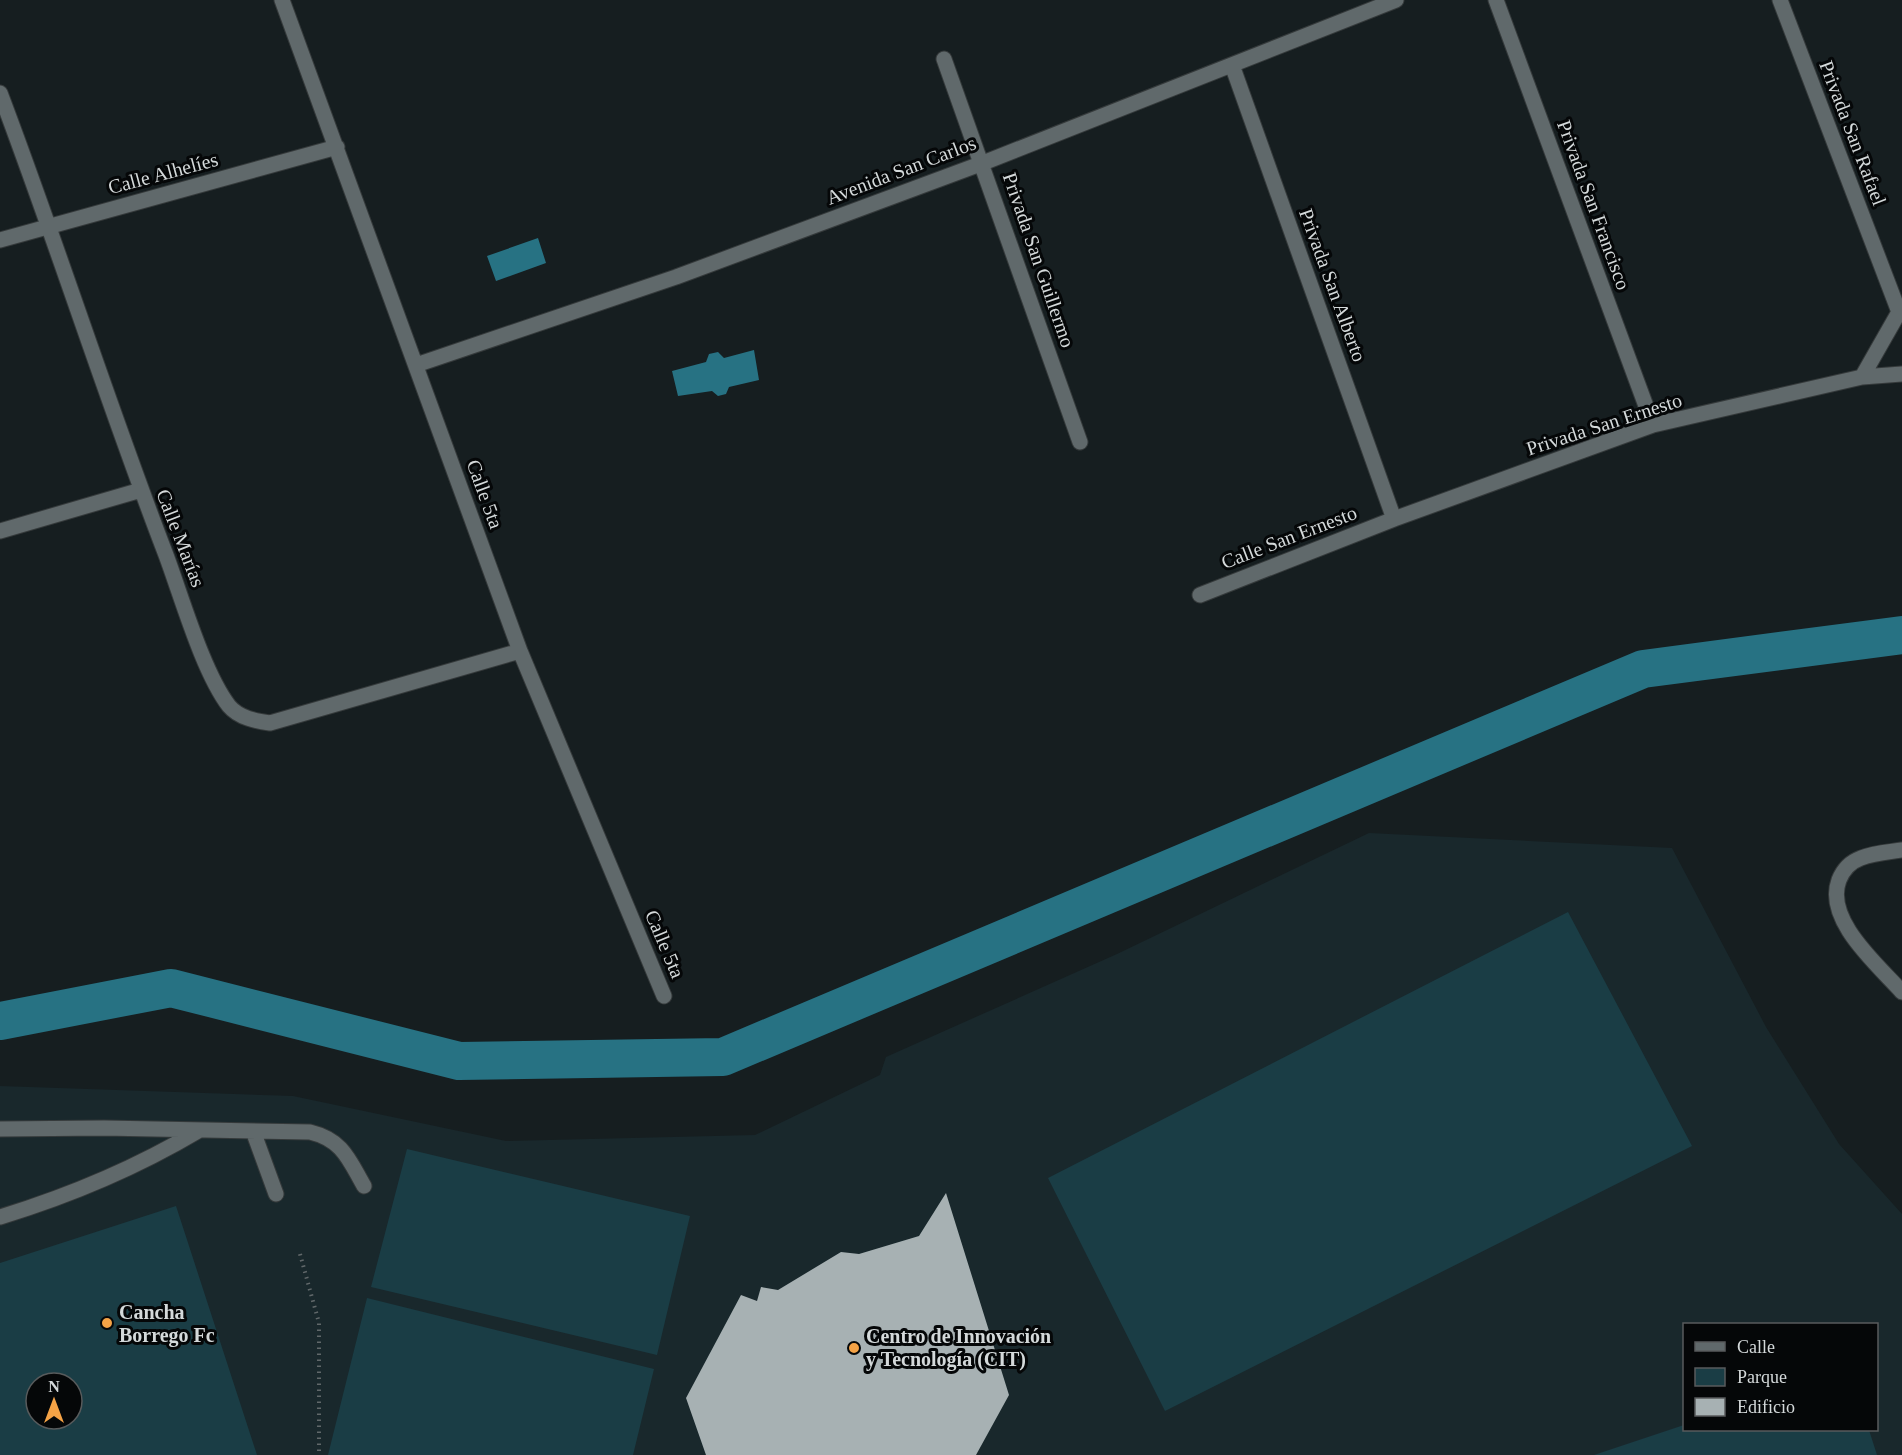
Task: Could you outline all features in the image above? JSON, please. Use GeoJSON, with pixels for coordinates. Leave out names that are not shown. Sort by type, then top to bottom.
{"type":"FeatureCollection","features":[{"type":"Feature","properties":{"kind":"street","name":"Calle 5ta"},"geometry":{"type":"LineString","coordinates":[[282,0],[520,651],[664,996]]}},
{"type":"Feature","properties":{"kind":"street","name":"Avenida San Carlos"},"geometry":{"type":"LineString","coordinates":[[416,365],[676,277],[983,163],[1396,0]]}},
{"type":"Feature","properties":{"kind":"street","name":"Privada San Francisco"},"geometry":{"type":"LineString","coordinates":[[1496,0],[1653,425]]}},
{"type":"Feature","properties":{"kind":"street","name":"Privada San Rafael"},"geometry":{"type":"LineString","coordinates":[[1779,0],[1901,312],[1862,376]]}},
{"type":"Feature","properties":{"kind":"street","name":"Privada San Guillermo"},"geometry":{"type":"LineString","coordinates":[[944,59],[983,163],[1080,442]]}},
{"type":"Feature","properties":{"kind":"street","name":"Privada San Alberto"},"geometry":{"type":"LineString","coordinates":[[1232,65],[1394,519]]}},
{"type":"Feature","properties":{"kind":"street","name":"Calle Marías"},"geometry":{"type":"LineString","coordinates":[[0,93],[50,226],[141,490],[211,675],[231,709],[248,719],[270,723],[520,651]]}},
{"type":"Feature","properties":{"kind":"street","name":"Calle Alhelíes"},"geometry":{"type":"LineString","coordinates":[[0,240],[337,147]]}},
{"type":"Feature","properties":{"kind":"street","name":"Privada San Ernesto"},"geometry":{"type":"LineString","coordinates":[[1394,519],[1653,425],[1862,376],[1902,374]]}},
{"type":"Feature","properties":{"kind":"street"},"geometry":{"type":"LineString","coordinates":[[0,531],[141,490]]}},
{"type":"Feature","properties":{"kind":"street","name":"Calle San Ernesto"},"geometry":{"type":"LineString","coordinates":[[1200,595],[1394,519]]}},
{"type":"Feature","properties":{"kind":"street"},"geometry":{"type":"LineString","coordinates":[[1902,850],[1861,858],[1849,864],[1837,884],[1835,902],[1848,930],[1902,992]]}},
{"type":"Feature","properties":{"kind":"street"},"geometry":{"type":"LineString","coordinates":[[0,1129],[104,1128],[310,1132],[324,1135],[341,1147],[364,1186]]}},
{"type":"Feature","properties":{"kind":"street"},"geometry":{"type":"LineString","coordinates":[[0,1217],[46,1203],[120,1174],[198,1131]]}},
{"type":"Feature","properties":{"kind":"street"},"geometry":{"type":"LineString","coordinates":[[253,1131],[276,1194]]}},
{"type":"Feature","properties":{"kind":"path"},"geometry":{"type":"LineString","coordinates":[[300,1254],[319,1323],[319,1455]]}},
{"type":"Feature","properties":{"kind":"shaded area"},"geometry":{"type":"Polygon","coordinates":[[[1369,833],[1672,848],[1766,1027],[1839,1144],[1902,1214],[1902,1455],[0,1455],[0,1086],[293,1096],[506,1141],[755,1135],[880,1075],[886,1057],[1117,954],[1369,833]]]}},
{"type":"Feature","properties":{"kind":"green space"},"geometry":{"type":"Polygon","coordinates":[[[1568,912],[1692,1146],[1165,1411],[1048,1178],[1568,912]]]}},
{"type":"Feature","properties":{"kind":"green space"},"geometry":{"type":"Polygon","coordinates":[[[407,1149],[690,1216],[657,1355],[371,1287],[407,1149]]]}},
{"type":"Feature","properties":{"kind":"green space","name":"Cancha Borrego Fc"},"geometry":{"type":"Polygon","coordinates":[[[176,1206],[257,1455],[0,1455],[0,1263],[176,1206]]]}},
{"type":"Feature","properties":{"kind":"green space"},"geometry":{"type":"Polygon","coordinates":[[[367,1298],[654,1369],[633,1455],[328,1455],[367,1298]]]}},
{"type":"Feature","properties":{"kind":"green space"},"geometry":{"type":"Polygon","coordinates":[[[1683,1425],[1683,1431],[1869,1431],[1877,1455],[1594,1455],[1683,1425]]]}},
{"type":"Feature","properties":{"kind":"water"},"geometry":{"type":"Polygon","coordinates":[[[538,238],[546,263],[496,281],[487,256],[538,238]]]}},
{"type":"Feature","properties":{"kind":"water"},"geometry":{"type":"Polygon","coordinates":[[[754,350],[759,380],[729,387],[726,394],[718,396],[712,391],[678,396],[672,371],[706,362],[709,354],[718,352],[724,358],[754,350]]]}},
{"type":"Feature","properties":{"kind":"building","name":"Centro de Innovación y Tecnología (CIT)"},"geometry":{"type":"Polygon","coordinates":[[[946,1193],[1009,1395],[976,1455],[706,1455],[686,1398],[741,1295],[757,1301],[761,1287],[778,1290],[841,1252],[859,1254],[919,1236],[946,1193]]]}},
{"type":"Feature","properties":{"kind":"waterway"},"geometry":{"type":"LineString","coordinates":[[0,1021],[171,988],[459,1061],[723,1057],[1643,669],[1902,635]]}},
{"type":"Feature","properties":{"kind":"place","name":"Cancha Borrego Fc"},"geometry":{"type":"Point","coordinates":[107,1323]}},
{"type":"Feature","properties":{"kind":"place","name":"Centro de Innovación y Tecnología (CIT)"},"geometry":{"type":"Point","coordinates":[854,1348]}}]}
